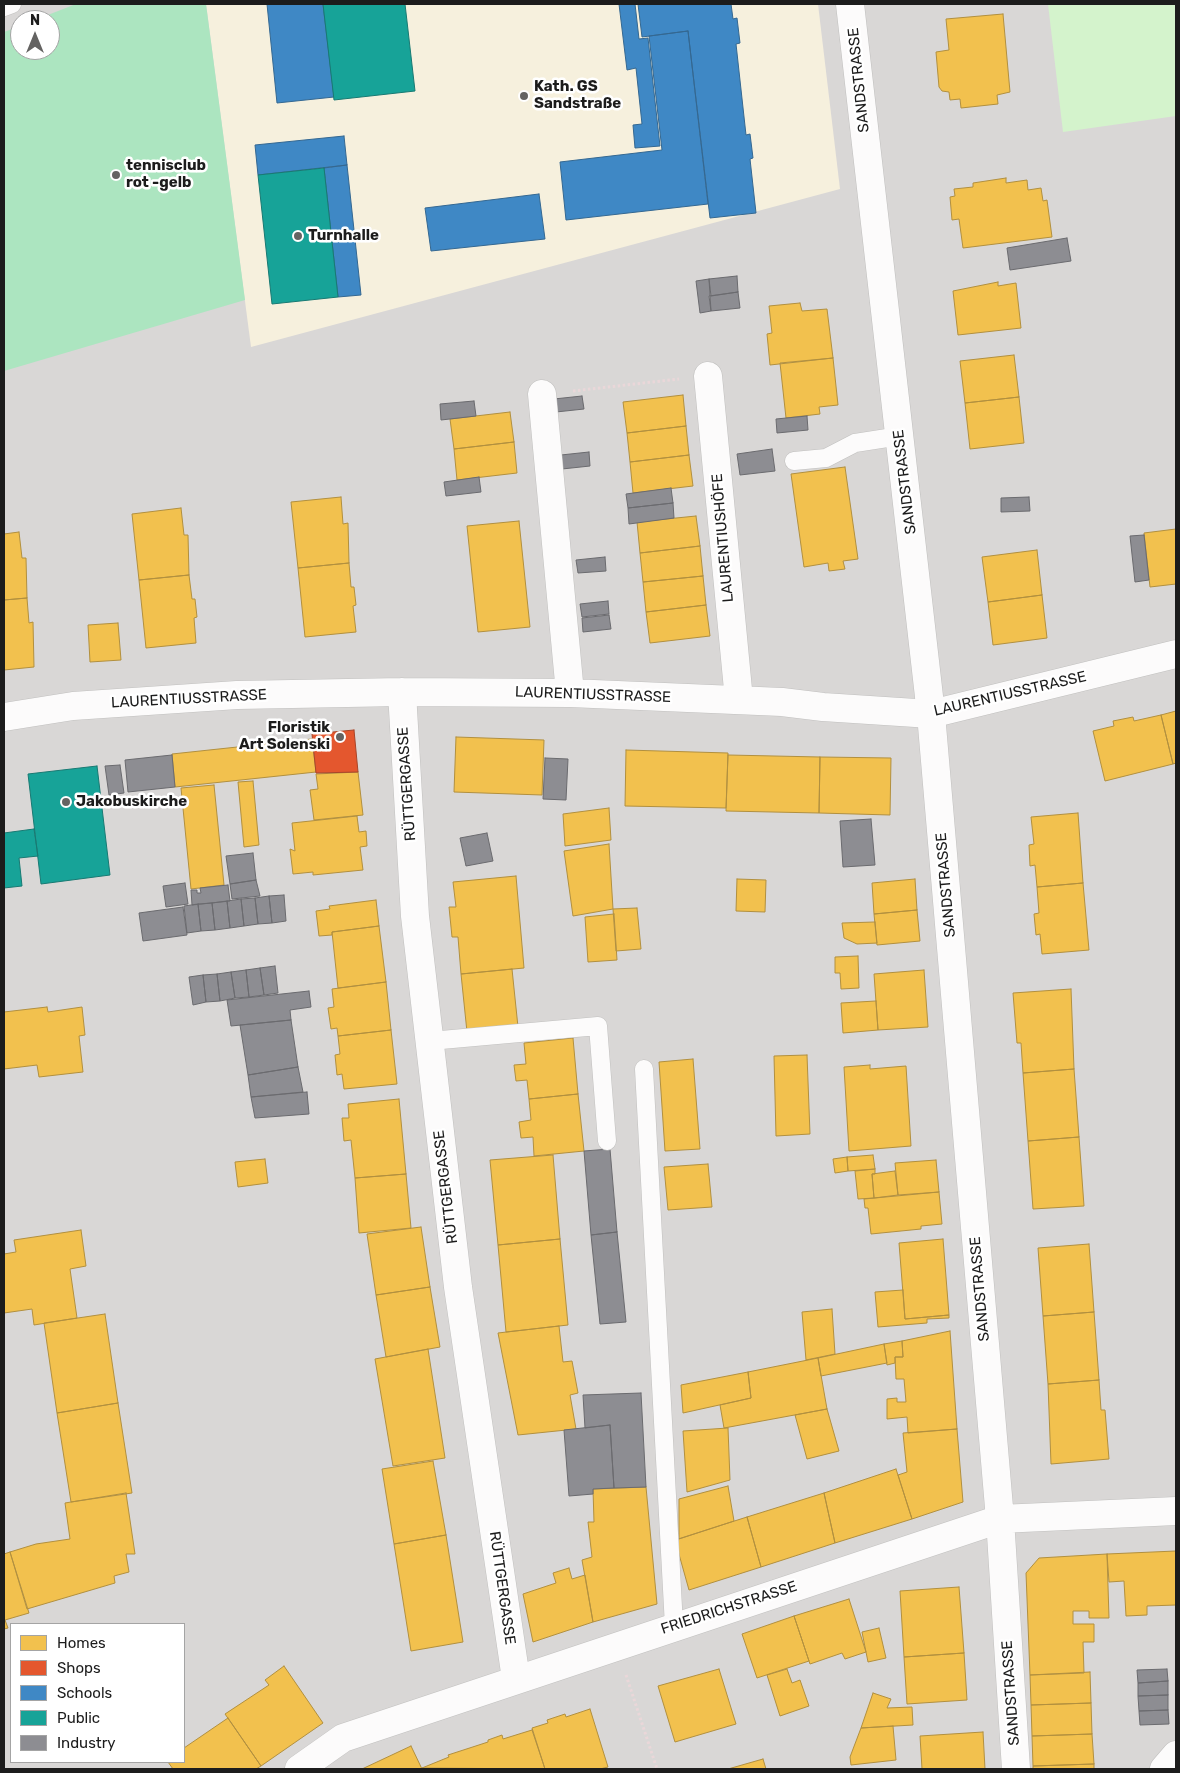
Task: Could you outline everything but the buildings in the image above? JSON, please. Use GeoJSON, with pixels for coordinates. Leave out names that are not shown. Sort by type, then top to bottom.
{"type":"FeatureCollection","features":[{"type":"Feature","properties":{"kind":"street","name":"SANDSTRASSE"},"geometry":{"type":"LineString","coordinates":[[850,4],[932,714],[1000,1519],[1016,1769]]}},
{"type":"Feature","properties":{"kind":"street","name":"LAURENTIUSHÖFE"},"geometry":{"type":"LineString","coordinates":[[708,376],[739,700]]}},
{"type":"Feature","properties":{"kind":"street"},"geometry":{"type":"LineString","coordinates":[[542,394],[570,693]]}},
{"type":"Feature","properties":{"kind":"street","name":"LAURENTIUSSTRASSE"},"geometry":{"type":"LineString","coordinates":[[4,717],[73,706],[237,695],[402,692],[570,693],[739,700],[932,714],[1176,654]]}},
{"type":"Feature","properties":{"kind":"street","name":"RÜTTGERGASSE"},"geometry":{"type":"LineString","coordinates":[[402,692],[415,916],[458,1287],[516,1679]]}},
{"type":"Feature","properties":{"kind":"street","name":"FRIEDRICHSTRASSE"},"geometry":{"type":"LineString","coordinates":[[299,1769],[343,1738],[674,1626],[1000,1519],[1176,1511]]}},
{"type":"Feature","properties":{"kind":"street"},"geometry":{"type":"LineString","coordinates":[[1164,1769],[1176,1754]]}},
{"type":"Feature","properties":{"kind":"lane"},"geometry":{"type":"LineString","coordinates":[[4,7],[12,4]]}},
{"type":"Feature","properties":{"kind":"lane"},"geometry":{"type":"LineString","coordinates":[[794,462],[826,458],[855,443],[900,436]]}},
{"type":"Feature","properties":{"kind":"lane"},"geometry":{"type":"LineString","coordinates":[[430,1041],[598,1026],[607,1141]]}},
{"type":"Feature","properties":{"kind":"lane"},"geometry":{"type":"LineString","coordinates":[[644,1069],[674,1626]]}},
{"type":"Feature","properties":{"kind":"path"},"geometry":{"type":"LineString","coordinates":[[542,394],[708,376]]}},
{"type":"Feature","properties":{"kind":"path"},"geometry":{"type":"LineString","coordinates":[[616,1646],[657,1769]]}},
{"type":"Feature","properties":{"kind":"shaded area"},"geometry":{"type":"Polygon","coordinates":[[[4,4],[1176,4],[1176,1755],[1164,1769],[4,1769],[4,4]]]}},
{"type":"Feature","properties":{"kind":"shaded area","name":"Kath. GS Sandstraße"},"geometry":{"type":"Polygon","coordinates":[[[206,4],[818,4],[840,189],[251,347],[206,4]]]}},
{"type":"Feature","properties":{"kind":"green space","name":"tennisclub rot -gelb"},"geometry":{"type":"Polygon","coordinates":[[[76,4],[206,4],[245,300],[4,371],[4,32],[10,30],[10,60],[60,60],[60,10],[76,4]]]}},
{"type":"Feature","properties":{"kind":"green space"},"geometry":{"type":"Polygon","coordinates":[[[1048,4],[1176,4],[1176,116],[1063,132],[1048,4]]]}},
{"type":"Feature","properties":{"kind":"place","name":"Kath. GS Sandstraße"},"geometry":{"type":"Point","coordinates":[524,96]}},
{"type":"Feature","properties":{"kind":"place","name":"tennisclub rot -gelb"},"geometry":{"type":"Point","coordinates":[116,175]}},
{"type":"Feature","properties":{"kind":"place","name":"Turnhalle"},"geometry":{"type":"Point","coordinates":[298,236]}},
{"type":"Feature","properties":{"kind":"place","name":"Floristik Art Solenski"},"geometry":{"type":"Point","coordinates":[340,737]}},
{"type":"Feature","properties":{"kind":"place","name":"Jakobuskirche"},"geometry":{"type":"Point","coordinates":[66,802]}}]}
